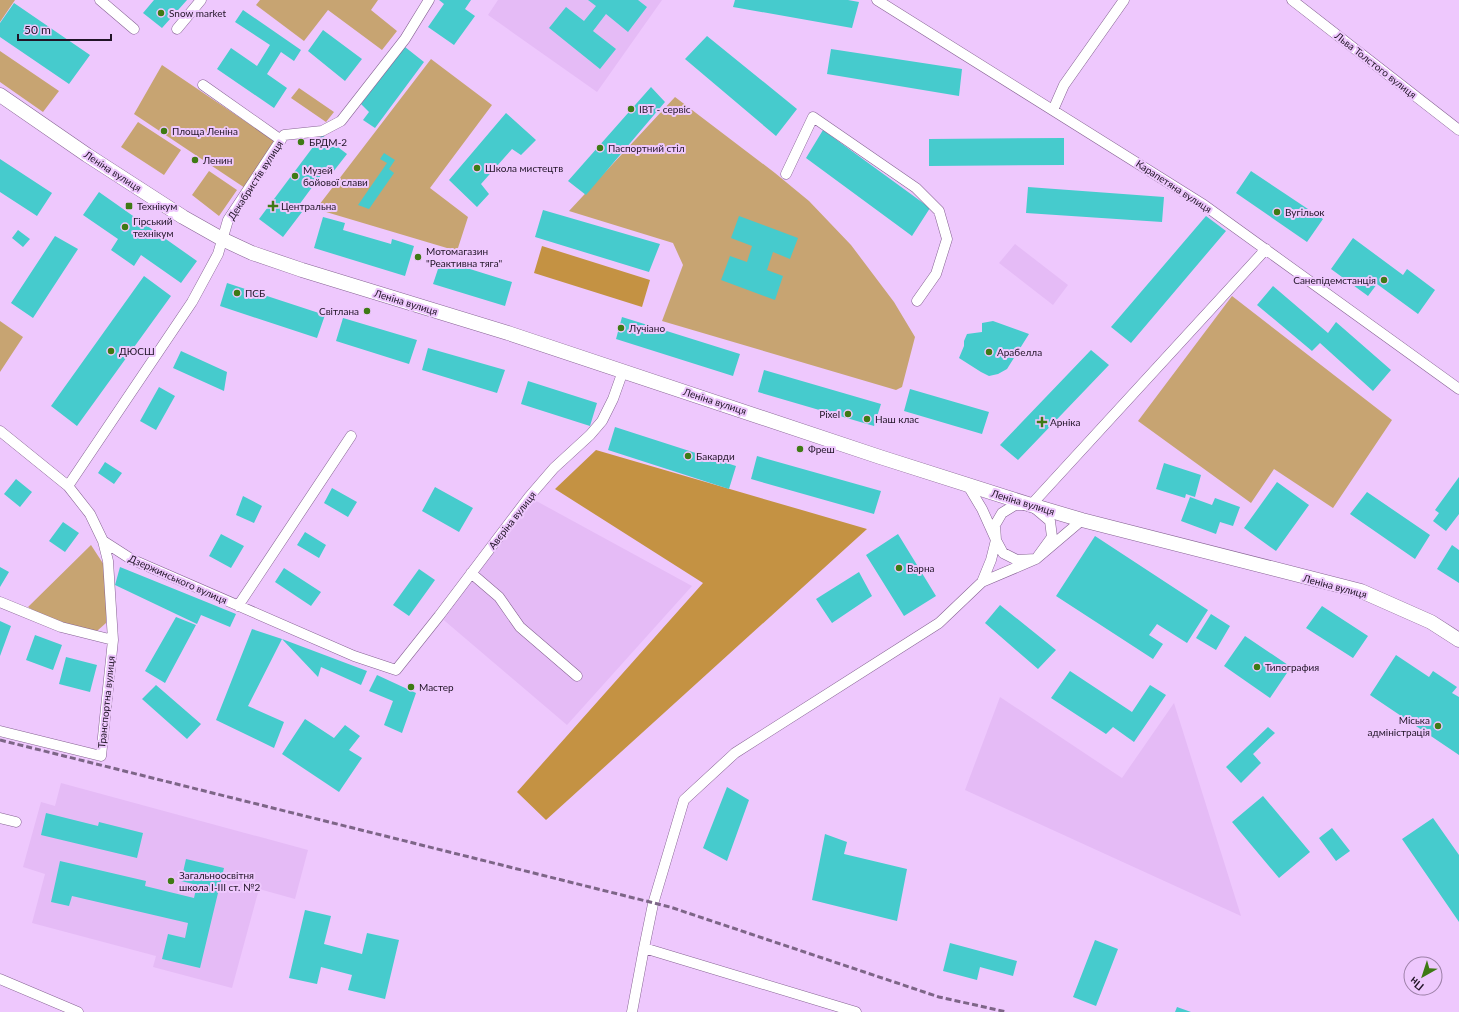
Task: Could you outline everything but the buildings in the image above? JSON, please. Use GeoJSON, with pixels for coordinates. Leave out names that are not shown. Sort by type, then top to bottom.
{"type":"FeatureCollection","features":[{"type":"Feature","properties":{"kind":"main road","name":"Леніна вулиця"},"geometry":{"type":"LineString","coordinates":[[0,95],[183,217],[222,239],[252,253],[302,270],[508,333],[865,452],[1031,505],[1082,520],[1361,591],[1431,622],[1459,640]]}},
{"type":"Feature","properties":{"kind":"street"},"geometry":{"type":"LineString","coordinates":[[100,0],[134,29]]}},
{"type":"Feature","properties":{"kind":"street"},"geometry":{"type":"LineString","coordinates":[[177,29],[200,0]]}},
{"type":"Feature","properties":{"kind":"street","name":"Декабристів вулиця"},"geometry":{"type":"LineString","coordinates":[[68,486],[192,302],[218,254],[228,220],[284,135],[322,131],[341,121],[405,39],[429,0]]}},
{"type":"Feature","properties":{"kind":"street","name":"Карапетяна вулиця"},"geometry":{"type":"LineString","coordinates":[[877,0],[1204,205],[1459,389]]}},
{"type":"Feature","properties":{"kind":"street"},"geometry":{"type":"LineString","coordinates":[[1053,110],[1064,85],[1124,0]]}},
{"type":"Feature","properties":{"kind":"street","name":"Льва Толстого вулиця"},"geometry":{"type":"LineString","coordinates":[[1292,0],[1459,130]]}},
{"type":"Feature","properties":{"kind":"street"},"geometry":{"type":"LineString","coordinates":[[202,85],[281,140]]}},
{"type":"Feature","properties":{"kind":"street"},"geometry":{"type":"LineString","coordinates":[[786,174],[813,117],[916,188],[939,211],[947,239],[936,274],[917,301]]}},
{"type":"Feature","properties":{"kind":"street"},"geometry":{"type":"LineString","coordinates":[[1031,505],[1266,249]]}},
{"type":"Feature","properties":{"kind":"street","name":"Авєріна вулиця"},"geometry":{"type":"LineString","coordinates":[[396,670],[529,497],[554,468],[590,435],[602,421],[613,399],[623,371]]}},
{"type":"Feature","properties":{"kind":"street"},"geometry":{"type":"LineString","coordinates":[[0,431],[68,486],[90,514],[103,541],[108,561],[113,640],[61,627],[0,602]]}},
{"type":"Feature","properties":{"kind":"street"},"geometry":{"type":"LineString","coordinates":[[238,606],[351,436]]}},
{"type":"Feature","properties":{"kind":"street"},"geometry":{"type":"LineString","coordinates":[[967,484],[982,510],[1003,553],[1017,560],[1036,559]]}},
{"type":"Feature","properties":{"kind":"street"},"geometry":{"type":"LineString","coordinates":[[982,582],[992,560],[996,540],[995,525],[1002,513],[1015,504],[1031,505],[1050,521],[1052,537],[1036,559]]}},
{"type":"Feature","properties":{"kind":"street"},"geometry":{"type":"LineString","coordinates":[[632,1012],[653,904],[684,800],[735,754],[939,623],[982,582],[1036,559],[1082,520]]}},
{"type":"Feature","properties":{"kind":"street","name":"Дзержинського вулиця"},"geometry":{"type":"LineString","coordinates":[[103,541],[131,559],[354,656],[396,670]]}},
{"type":"Feature","properties":{"kind":"street"},"geometry":{"type":"LineString","coordinates":[[471,573],[499,597],[520,627],[577,676]]}},
{"type":"Feature","properties":{"kind":"street","name":"Транспортна вулиця"},"geometry":{"type":"LineString","coordinates":[[0,731],[100,756],[113,640]]}},
{"type":"Feature","properties":{"kind":"street"},"geometry":{"type":"LineString","coordinates":[[0,818],[16,822]]}},
{"type":"Feature","properties":{"kind":"street"},"geometry":{"type":"LineString","coordinates":[[644,948],[856,1012]]}},
{"type":"Feature","properties":{"kind":"street"},"geometry":{"type":"LineString","coordinates":[[0,979],[78,1012]]}},
{"type":"Feature","properties":{"kind":"shaded area"},"geometry":{"type":"Polygon","coordinates":[[[0,0],[15,0],[0,22],[0,0]]]}},
{"type":"Feature","properties":{"kind":"shaded area"},"geometry":{"type":"Polygon","coordinates":[[[260,0],[378,0],[371,10],[397,31],[382,50],[328,10],[304,41],[256,5],[260,0]]]}},
{"type":"Feature","properties":{"kind":"shaded area"},"geometry":{"type":"Polygon","coordinates":[[[498,0],[662,0],[597,92],[488,15],[498,0]]]}},
{"type":"Feature","properties":{"kind":"shaded area"},"geometry":{"type":"Polygon","coordinates":[[[0,51],[59,91],[43,112],[0,82],[0,51]]]}},
{"type":"Feature","properties":{"kind":"shaded area"},"geometry":{"type":"Polygon","coordinates":[[[431,59],[492,105],[430,188],[468,217],[457,251],[316,209],[431,59]]]}},
{"type":"Feature","properties":{"kind":"shaded area"},"geometry":{"type":"Polygon","coordinates":[[[162,65],[279,144],[248,190],[134,114],[162,65]]]}},
{"type":"Feature","properties":{"kind":"shaded area"},"geometry":{"type":"Polygon","coordinates":[[[299,88],[334,112],[326,122],[291,98],[299,88]]]}},
{"type":"Feature","properties":{"kind":"shaded area"},"geometry":{"type":"Polygon","coordinates":[[[675,97],[775,173],[809,201],[851,245],[894,302],[915,337],[902,387],[896,390],[662,321],[683,265],[673,243],[569,211],[675,97]]]}},
{"type":"Feature","properties":{"kind":"shaded area"},"geometry":{"type":"Polygon","coordinates":[[[138,122],[181,150],[164,175],[121,147],[138,122]]]}},
{"type":"Feature","properties":{"kind":"shaded area"},"geometry":{"type":"Polygon","coordinates":[[[209,171],[237,190],[219,216],[192,195],[209,171]]]}},
{"type":"Feature","properties":{"kind":"shaded area"},"geometry":{"type":"Polygon","coordinates":[[[1015,244],[1068,285],[1053,305],[999,263],[1015,244]]]}},
{"type":"Feature","properties":{"kind":"shaded area"},"geometry":{"type":"Polygon","coordinates":[[[542,246],[650,280],[642,307],[534,273],[542,246]]]}},
{"type":"Feature","properties":{"kind":"shaded area"},"geometry":{"type":"Polygon","coordinates":[[[1232,296],[1392,420],[1333,508],[1274,469],[1251,503],[1138,421],[1232,296]]]}},
{"type":"Feature","properties":{"kind":"shaded area"},"geometry":{"type":"Polygon","coordinates":[[[0,321],[23,337],[0,372],[0,321]]]}},
{"type":"Feature","properties":{"kind":"shaded area"},"geometry":{"type":"Polygon","coordinates":[[[596,450],[867,529],[546,820],[517,792],[703,583],[555,489],[596,450]]]}},
{"type":"Feature","properties":{"kind":"shaded area"},"geometry":{"type":"Polygon","coordinates":[[[529,497],[692,586],[567,725],[439,616],[529,497]]]}},
{"type":"Feature","properties":{"kind":"shaded area"},"geometry":{"type":"Polygon","coordinates":[[[91,545],[104,565],[107,602],[106,623],[97,631],[53,620],[28,607],[91,545]]]}},
{"type":"Feature","properties":{"kind":"shaded area"},"geometry":{"type":"Polygon","coordinates":[[[1000,697],[1122,778],[1174,703],[1241,916],[965,790],[1000,697]]]}},
{"type":"Feature","properties":{"kind":"shaded area","name":"Загальноосвітня школа І-ІІІ ст. №2"},"geometry":{"type":"Polygon","coordinates":[[[61,783],[308,850],[295,899],[259,889],[232,988],[153,967],[156,956],[32,923],[45,874],[23,867],[41,802],[55,806],[61,783]]]}},
{"type":"Feature","properties":{"kind":"railway"},"geometry":{"type":"LineString","coordinates":[[0,740],[670,907],[939,997],[1007,1012]]}},
{"type":"Feature","properties":{"kind":"place","name":"Snow market"},"geometry":{"type":"Point","coordinates":[161,13]}},
{"type":"Feature","properties":{"kind":"place","name":"ІВТ - сервіс"},"geometry":{"type":"Point","coordinates":[631,109]}},
{"type":"Feature","properties":{"kind":"place","name":"Площа Леніна"},"geometry":{"type":"Point","coordinates":[164,131]}},
{"type":"Feature","properties":{"kind":"place","name":"БРДМ-2"},"geometry":{"type":"Point","coordinates":[301,142]}},
{"type":"Feature","properties":{"kind":"place","name":"Паспортний стіл"},"geometry":{"type":"Point","coordinates":[600,148]}},
{"type":"Feature","properties":{"kind":"place","name":"Ленин"},"geometry":{"type":"Point","coordinates":[195,160]}},
{"type":"Feature","properties":{"kind":"place","name":"Школа мистецтв"},"geometry":{"type":"Point","coordinates":[477,168]}},
{"type":"Feature","properties":{"kind":"place","name":"Музей бойової слави"},"geometry":{"type":"Point","coordinates":[295,176]}},
{"type":"Feature","properties":{"kind":"place","name":"Технікум"},"geometry":{"type":"Point","coordinates":[129,206]}},
{"type":"Feature","properties":{"kind":"place","name":"Центральна"},"geometry":{"type":"Point","coordinates":[273,206]}},
{"type":"Feature","properties":{"kind":"place","name":"Вугільок"},"geometry":{"type":"Point","coordinates":[1277,212]}},
{"type":"Feature","properties":{"kind":"place","name":"Гірський технікум"},"geometry":{"type":"Point","coordinates":[125,227]}},
{"type":"Feature","properties":{"kind":"place","name":"Мотомагазин \"Реактивна тяга\""},"geometry":{"type":"Point","coordinates":[418,257]}},
{"type":"Feature","properties":{"kind":"place","name":"Санепідемстанція"},"geometry":{"type":"Point","coordinates":[1384,280]}},
{"type":"Feature","properties":{"kind":"place","name":"ПСБ"},"geometry":{"type":"Point","coordinates":[237,293]}},
{"type":"Feature","properties":{"kind":"place","name":"Світлана"},"geometry":{"type":"Point","coordinates":[367,311]}},
{"type":"Feature","properties":{"kind":"place","name":"Лучіано"},"geometry":{"type":"Point","coordinates":[621,328]}},
{"type":"Feature","properties":{"kind":"place","name":"ДЮСШ"},"geometry":{"type":"Point","coordinates":[111,351]}},
{"type":"Feature","properties":{"kind":"place","name":"Арабелла"},"geometry":{"type":"Point","coordinates":[989,352]}},
{"type":"Feature","properties":{"kind":"place","name":"Pixel"},"geometry":{"type":"Point","coordinates":[848,414]}},
{"type":"Feature","properties":{"kind":"place","name":"Наш клас"},"geometry":{"type":"Point","coordinates":[867,419]}},
{"type":"Feature","properties":{"kind":"place","name":"Арніка"},"geometry":{"type":"Point","coordinates":[1042,422]}},
{"type":"Feature","properties":{"kind":"place","name":"Фреш"},"geometry":{"type":"Point","coordinates":[800,449]}},
{"type":"Feature","properties":{"kind":"place","name":"Бакарди"},"geometry":{"type":"Point","coordinates":[688,456]}},
{"type":"Feature","properties":{"kind":"place","name":"Варна"},"geometry":{"type":"Point","coordinates":[899,568]}},
{"type":"Feature","properties":{"kind":"place","name":"Типография"},"geometry":{"type":"Point","coordinates":[1257,667]}},
{"type":"Feature","properties":{"kind":"place","name":"Мастер"},"geometry":{"type":"Point","coordinates":[411,687]}},
{"type":"Feature","properties":{"kind":"place","name":"Міська адміністрація"},"geometry":{"type":"Point","coordinates":[1438,726]}},
{"type":"Feature","properties":{"kind":"place","name":"Загальноосвітня школа І-ІІІ ст. №2"},"geometry":{"type":"Point","coordinates":[171,881]}}]}
